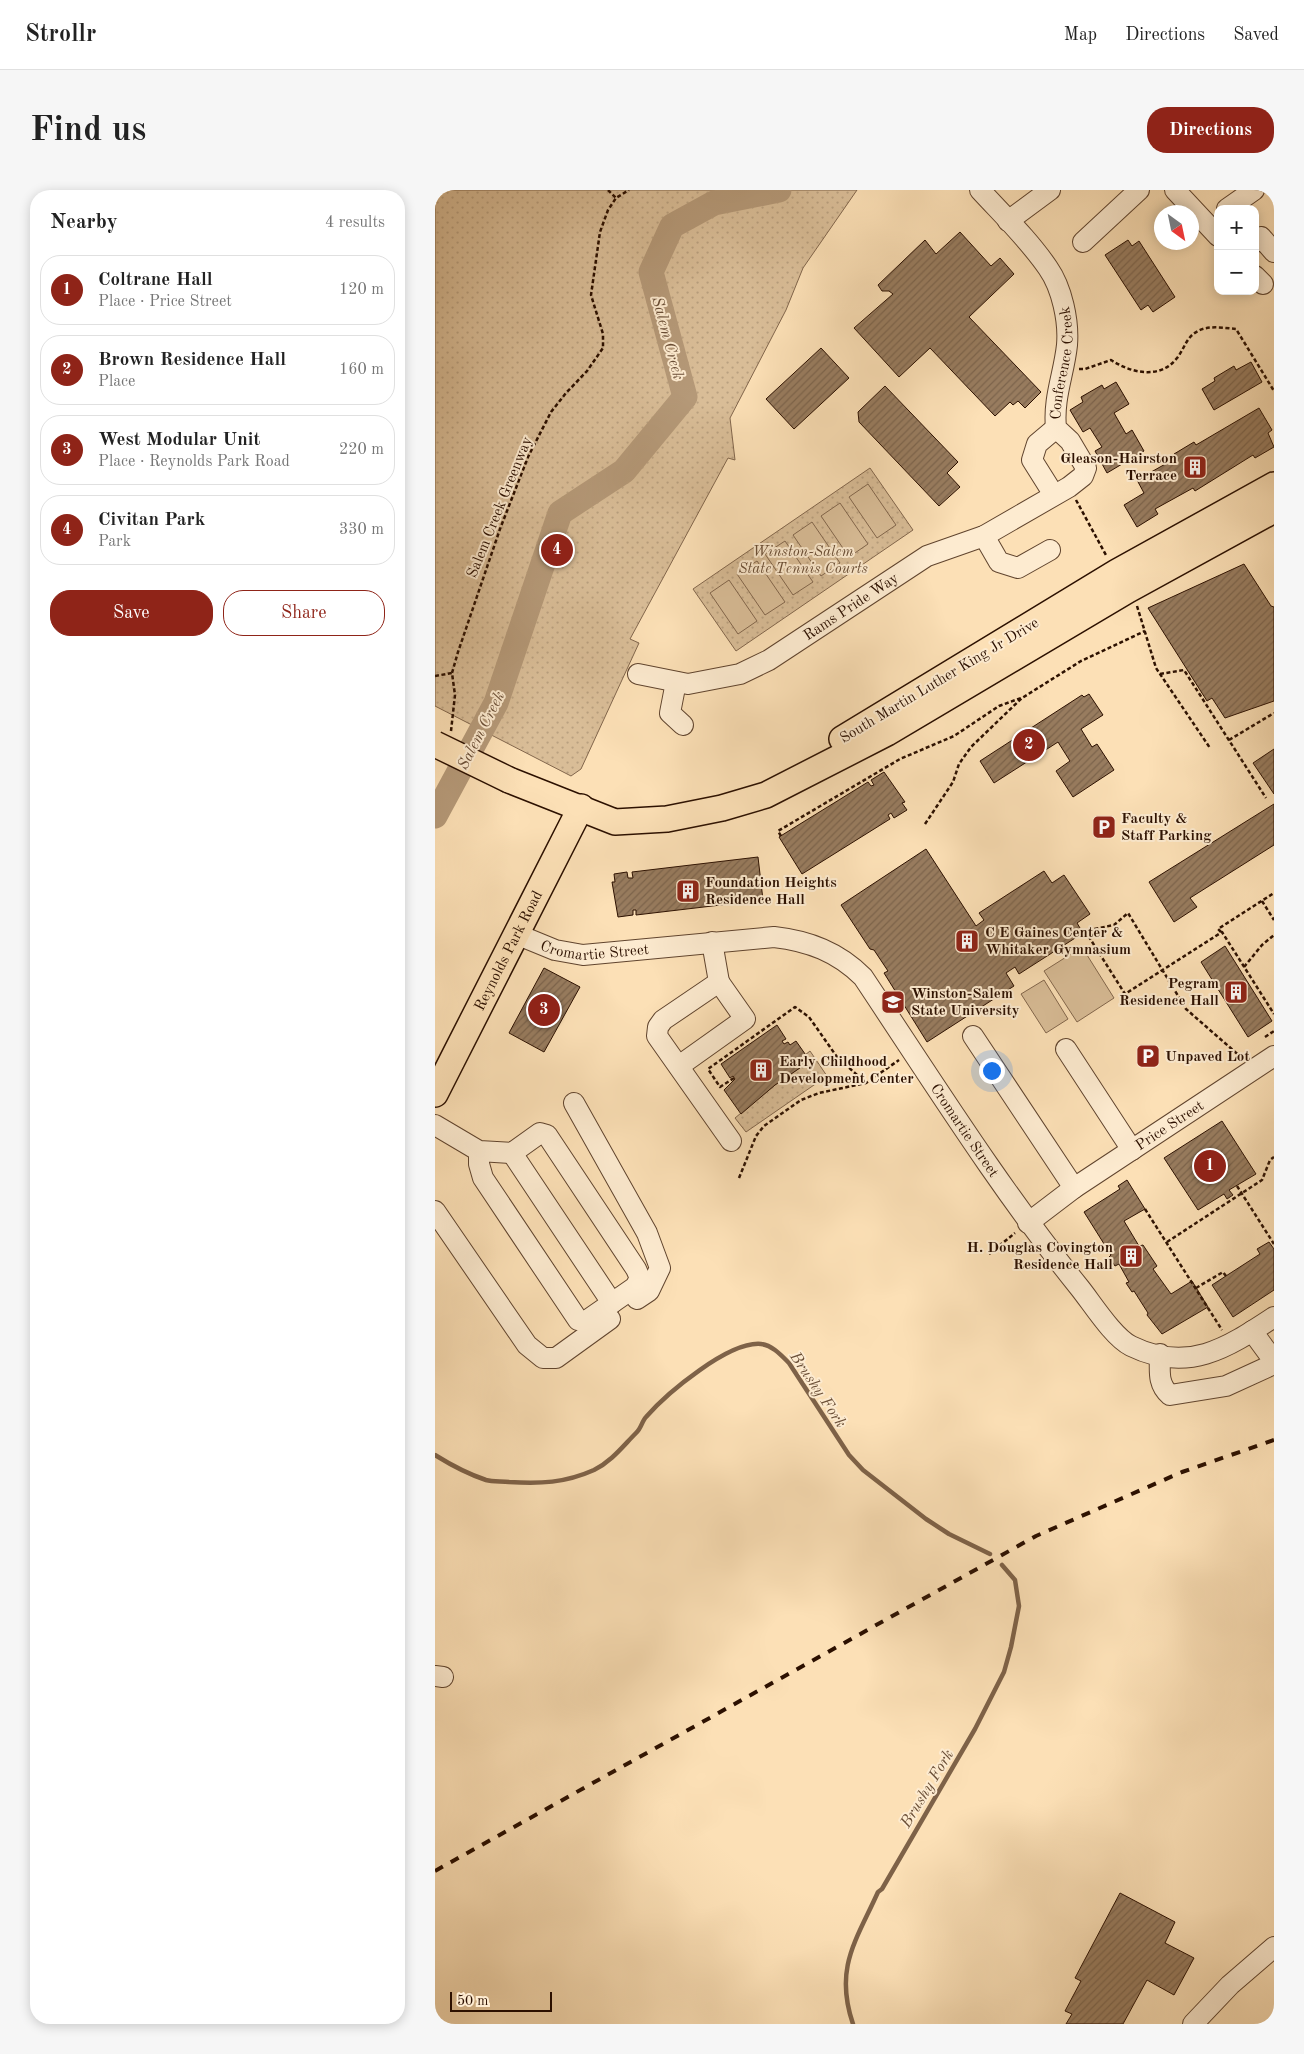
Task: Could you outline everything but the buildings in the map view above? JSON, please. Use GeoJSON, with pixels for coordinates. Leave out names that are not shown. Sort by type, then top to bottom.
{"type":"FeatureCollection","features":[{"type":"Feature","properties":{"kind":"main road","name":"South Martin Luther King Jr Drive"},"geometry":{"type":"LineString","coordinates":[[442,740],[509,780],[615,822],[667,819],[722,808],[766,795],[887,733],[1274,484]]}},
{"type":"Feature","properties":{"kind":"main road","name":"South Martin Luther King Jr Drive"},"geometry":{"type":"LineString","coordinates":[[1123,581],[1274,510]]}},
{"type":"Feature","properties":{"kind":"main road","name":"Reynolds Park Road"},"geometry":{"type":"LineString","coordinates":[[435,1094],[581,807]]}},
{"type":"Feature","properties":{"kind":"street"},"geometry":{"type":"LineString","coordinates":[[980,190],[1008,221],[1050,190]]}},
{"type":"Feature","properties":{"kind":"street"},"geometry":{"type":"LineString","coordinates":[[1083,242],[1139,190]]}},
{"type":"Feature","properties":{"kind":"street"},"geometry":{"type":"LineString","coordinates":[[1175,190],[1214,225]]}},
{"type":"Feature","properties":{"kind":"street"},"geometry":{"type":"LineString","coordinates":[[1233,205],[1254,190]]}},
{"type":"Feature","properties":{"kind":"street","name":"Conference Creek"},"geometry":{"type":"LineString","coordinates":[[1008,221],[1049,268],[1060,294],[1065,318],[1067,344],[1054,407],[1056,428],[1070,441],[1086,468],[1083,476],[1061,491]]}},
{"type":"Feature","properties":{"kind":"street"},"geometry":{"type":"LineString","coordinates":[[1056,428],[1037,444],[1031,460],[1061,491]]}},
{"type":"Feature","properties":{"kind":"street","name":"Rams Pride Way"},"geometry":{"type":"LineString","coordinates":[[638,674],[688,684],[740,674],[769,660],[927,556],[984,536],[1061,491]]}},
{"type":"Feature","properties":{"kind":"street"},"geometry":{"type":"LineString","coordinates":[[984,536],[999,562],[1018,568],[1050,550]]}},
{"type":"Feature","properties":{"kind":"street"},"geometry":{"type":"LineString","coordinates":[[676,682],[670,714],[683,725]]}},
{"type":"Feature","properties":{"kind":"street","name":"Cromartie Street"},"geometry":{"type":"LineString","coordinates":[[515,934],[555,950],[583,955],[756,937],[799,940],[828,951],[851,965],[863,977],[1028,1223],[1113,1329],[1129,1345],[1175,1358],[1210,1354],[1253,1331],[1274,1317]]}},
{"type":"Feature","properties":{"kind":"street"},"geometry":{"type":"LineString","coordinates":[[679,1066],[745,1019],[719,982],[712,942]]}},
{"type":"Feature","properties":{"kind":"street"},"geometry":{"type":"LineString","coordinates":[[719,982],[663,1020],[657,1026],[657,1036],[731,1140]]}},
{"type":"Feature","properties":{"kind":"street"},"geometry":{"type":"LineString","coordinates":[[973,1036],[1070,1191]]}},
{"type":"Feature","properties":{"kind":"street"},"geometry":{"type":"LineString","coordinates":[[1066,1049],[1131,1150]]}},
{"type":"Feature","properties":{"kind":"street","name":"Price Street"},"geometry":{"type":"LineString","coordinates":[[1028,1223],[1070,1191],[1131,1150],[1245,1068],[1274,1056]]}},
{"type":"Feature","properties":{"kind":"street"},"geometry":{"type":"LineString","coordinates":[[435,1211],[527,1345],[543,1358],[556,1358],[649,1291],[660,1268],[647,1233],[575,1103]]}},
{"type":"Feature","properties":{"kind":"street"},"geometry":{"type":"LineString","coordinates":[[435,1125],[479,1151],[512,1153],[540,1133],[547,1135],[626,1253],[640,1278],[635,1287],[586,1321],[578,1320],[483,1178],[479,1164],[479,1151]]}},
{"type":"Feature","properties":{"kind":"street"},"geometry":{"type":"LineString","coordinates":[[512,1153],[612,1303]]}},
{"type":"Feature","properties":{"kind":"street"},"geometry":{"type":"LineString","coordinates":[[1161,1354],[1160,1379],[1163,1389],[1170,1395],[1226,1386],[1274,1363],[1253,1331]]}},
{"type":"Feature","properties":{"kind":"street"},"geometry":{"type":"LineString","coordinates":[[1193,2024],[1230,1985],[1274,1947]]}},
{"type":"Feature","properties":{"kind":"path"},"geometry":{"type":"LineString","coordinates":[[609,190],[616,198]]}},
{"type":"Feature","properties":{"kind":"path","name":"Salem Creek Greenway"},"geometry":{"type":"LineString","coordinates":[[442,740],[453,726],[455,695],[453,673],[466,626],[528,457],[551,412],[587,371],[603,348],[603,334],[591,295],[599,232],[608,210],[616,198],[629,190]]}},
{"type":"Feature","properties":{"kind":"path"},"geometry":{"type":"LineString","coordinates":[[1063,368],[1085,369],[1111,360],[1134,372],[1153,372],[1167,368],[1177,359],[1190,336],[1200,330],[1236,329],[1274,391]]}},
{"type":"Feature","properties":{"kind":"path"},"geometry":{"type":"LineString","coordinates":[[1061,491],[1136,601],[1156,668],[1210,748]]}},
{"type":"Feature","properties":{"kind":"path"},"geometry":{"type":"LineString","coordinates":[[925,824],[948,791],[959,764],[971,747],[1022,698],[1081,661],[1145,631]]}},
{"type":"Feature","properties":{"kind":"path"},"geometry":{"type":"LineString","coordinates":[[1160,674],[1184,670],[1266,798]]}},
{"type":"Feature","properties":{"kind":"path"},"geometry":{"type":"LineString","coordinates":[[435,676],[453,673]]}},
{"type":"Feature","properties":{"kind":"path"},"geometry":{"type":"LineString","coordinates":[[781,836],[778,831],[900,759],[954,736],[999,706],[1022,698]]}},
{"type":"Feature","properties":{"kind":"path"},"geometry":{"type":"LineString","coordinates":[[1229,740],[1274,713]]}},
{"type":"Feature","properties":{"kind":"path"},"geometry":{"type":"LineString","coordinates":[[1274,893],[1218,928],[1274,1014]]}},
{"type":"Feature","properties":{"kind":"path"},"geometry":{"type":"LineString","coordinates":[[1262,901],[1274,920]]}},
{"type":"Feature","properties":{"kind":"path"},"geometry":{"type":"LineString","coordinates":[[1222,932],[1162,970],[1125,994],[1089,937],[1094,929],[1114,925],[1128,913],[1162,970],[1186,1008],[1245,1068]]}},
{"type":"Feature","properties":{"kind":"path"},"geometry":{"type":"LineString","coordinates":[[1244,967],[1274,935]]}},
{"type":"Feature","properties":{"kind":"path"},"geometry":{"type":"LineString","coordinates":[[734,1078],[721,1087],[708,1069],[795,1007],[809,1017],[837,1057],[867,1083]]}},
{"type":"Feature","properties":{"kind":"path"},"geometry":{"type":"LineString","coordinates":[[1265,1037],[1274,1031]]}},
{"type":"Feature","properties":{"kind":"path"},"geometry":{"type":"LineString","coordinates":[[739,1178],[756,1136],[764,1126],[801,1100],[819,1093],[867,1083],[907,1054]]}},
{"type":"Feature","properties":{"kind":"path"},"geometry":{"type":"LineString","coordinates":[[1167,1242],[1262,1180],[1270,1160],[1274,1158]]}},
{"type":"Feature","properties":{"kind":"path"},"geometry":{"type":"LineString","coordinates":[[1237,1186],[1274,1244]]}},
{"type":"Feature","properties":{"kind":"path"},"geometry":{"type":"LineString","coordinates":[[1145,1209],[1227,1337]]}},
{"type":"Feature","properties":{"kind":"path"},"geometry":{"type":"LineString","coordinates":[[989,1254],[1028,1223]]}},
{"type":"Feature","properties":{"kind":"path"},"geometry":{"type":"LineString","coordinates":[[1196,1288],[1223,1272],[1226,1276]]}},
{"type":"Feature","properties":{"kind":"green space"},"geometry":{"type":"Polygon","coordinates":[[[435,190],[857,190],[803,268],[786,310],[730,418],[735,460],[728,458],[630,639],[639,643],[581,769],[571,776],[435,706],[435,190]]]}},
{"type":"Feature","properties":{"kind":"green space","name":"Winston-Salem State Tennis Courts"},"geometry":{"type":"Polygon","coordinates":[[[870,468],[913,530],[736,651],[693,589],[870,468]]]}},
{"type":"Feature","properties":{"kind":"green space"},"geometry":{"type":"Polygon","coordinates":[[[868,484],[896,525],[877,538],[849,497],[868,484]]]}},
{"type":"Feature","properties":{"kind":"green space"},"geometry":{"type":"Polygon","coordinates":[[[840,503],[868,544],[849,557],[821,516],[840,503]]]}},
{"type":"Feature","properties":{"kind":"green space"},"geometry":{"type":"Polygon","coordinates":[[[812,522],[840,563],[821,576],[793,535],[812,522]]]}},
{"type":"Feature","properties":{"kind":"green space"},"geometry":{"type":"Polygon","coordinates":[[[785,541],[813,582],[793,595],[765,554],[785,541]]]}},
{"type":"Feature","properties":{"kind":"green space"},"geometry":{"type":"Polygon","coordinates":[[[757,561],[785,602],[765,615],[737,574],[757,561]]]}},
{"type":"Feature","properties":{"kind":"green space"},"geometry":{"type":"Polygon","coordinates":[[[729,580],[757,621],[738,634],[710,593],[729,580]]]}},
{"type":"Feature","properties":{"kind":"green space"},"geometry":{"type":"Polygon","coordinates":[[[1082,947],[1114,998],[1077,1022],[1044,971],[1082,947]]]}},
{"type":"Feature","properties":{"kind":"green space"},"geometry":{"type":"Polygon","coordinates":[[[1044,980],[1068,1019],[1046,1033],[1021,994],[1044,980]]]}},
{"type":"Feature","properties":{"kind":"green space"},"geometry":{"type":"Polygon","coordinates":[[[810,1051],[827,1076],[746,1132],[735,1118],[775,1085],[810,1061],[805,1055],[810,1051]]]}},
{"type":"Feature","properties":{"kind":"waterway","name":"Salem Creek"},"geometry":{"type":"LineString","coordinates":[[435,816],[496,703],[560,513],[624,471],[685,397],[651,272],[672,226],[714,203],[779,190]]}},
{"type":"Feature","properties":{"kind":"waterway","name":"Brushy Fork"},"geometry":{"type":"LineString","coordinates":[[435,1455],[453,1466],[486,1480],[542,1483],[573,1478],[594,1470],[612,1458],[638,1431],[645,1419],[656,1407],[699,1370],[732,1351],[748,1345],[761,1344],[773,1348],[789,1363],[849,1455],[863,1470],[926,1519],[949,1534],[990,1554]]}},
{"type":"Feature","properties":{"kind":"waterway","name":"Brushy Fork"},"geometry":{"type":"LineString","coordinates":[[853,2024],[846,1987],[850,1955],[855,1941],[878,1892],[882,1889],[975,1729],[1004,1672],[1019,1606],[1015,1580],[1002,1565]]}},
{"type":"Feature","properties":{"kind":"railway"},"geometry":{"type":"LineString","coordinates":[[435,1871],[1036,1536],[1182,1472],[1274,1440]]}},
{"type":"Feature","properties":{"kind":"place","name":"Gleason-Hairston Terrace"},"geometry":{"type":"Point","coordinates":[1195,467]}},
{"type":"Feature","properties":{"kind":"place","name":"Civitan Park"},"geometry":{"type":"Point","coordinates":[557,550]}},
{"type":"Feature","properties":{"kind":"place","name":"Brown Residence Hall"},"geometry":{"type":"Point","coordinates":[1029,745]}},
{"type":"Feature","properties":{"kind":"place","name":"Faculty & Staff Parking"},"geometry":{"type":"Point","coordinates":[1104,827]}},
{"type":"Feature","properties":{"kind":"place","name":"Foundation Heights Residence Hall"},"geometry":{"type":"Point","coordinates":[688,891]}},
{"type":"Feature","properties":{"kind":"place","name":"C E Gaines Center & Whitaker Gymnasium"},"geometry":{"type":"Point","coordinates":[967,941]}},
{"type":"Feature","properties":{"kind":"place","name":"Pegram Residence Hall"},"geometry":{"type":"Point","coordinates":[1236,992]}},
{"type":"Feature","properties":{"kind":"place","name":"Winston-Salem State University"},"geometry":{"type":"Point","coordinates":[893,1002]}},
{"type":"Feature","properties":{"kind":"place","name":"West Modular Unit"},"geometry":{"type":"Point","coordinates":[544,1010]}},
{"type":"Feature","properties":{"kind":"place","name":"Unpaved Lot"},"geometry":{"type":"Point","coordinates":[1148,1056]}},
{"type":"Feature","properties":{"kind":"place","name":"Early Childhood Development Center"},"geometry":{"type":"Point","coordinates":[761,1070]}},
{"type":"Feature","properties":{"kind":"place","name":"Coltrane Hall"},"geometry":{"type":"Point","coordinates":[1210,1166]}},
{"type":"Feature","properties":{"kind":"place","name":"H. Douglas Covington Residence Hall"},"geometry":{"type":"Point","coordinates":[1131,1256]}}]}
